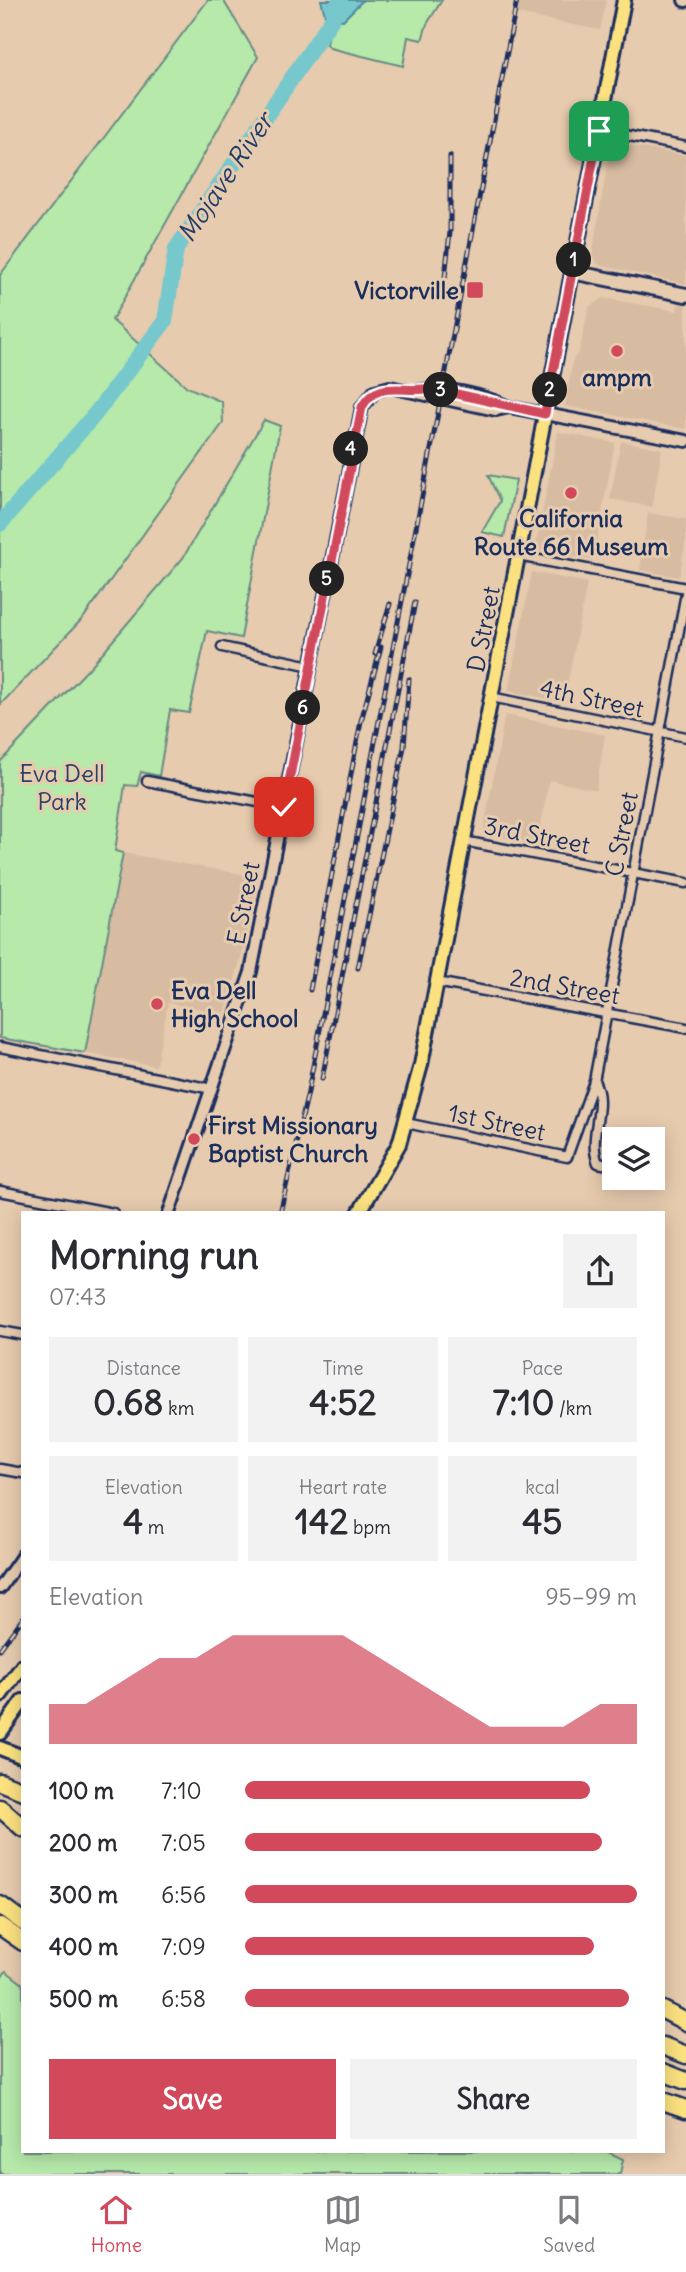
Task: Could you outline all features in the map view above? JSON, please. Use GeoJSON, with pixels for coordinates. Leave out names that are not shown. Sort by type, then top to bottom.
{"type":"FeatureCollection","features":[{"type":"Feature","properties":{"kind":"highway"},"geometry":{"type":"LineString","coordinates":[[0,1808],[21,1816]]}},
{"type":"Feature","properties":{"kind":"highway"},"geometry":{"type":"LineString","coordinates":[[0,1808],[21,1826]]}},
{"type":"Feature","properties":{"kind":"highway"},"geometry":{"type":"LineString","coordinates":[[0,1905],[21,1921]]}},
{"type":"Feature","properties":{"kind":"highway"},"geometry":{"type":"LineString","coordinates":[[0,1926],[21,1941]]}},
{"type":"Feature","properties":{"kind":"highway"},"geometry":{"type":"LineString","coordinates":[[665,2011],[686,2022]]}},
{"type":"Feature","properties":{"kind":"highway"},"geometry":{"type":"LineString","coordinates":[[665,2047],[686,2055]]}},
{"type":"Feature","properties":{"kind":"highway"},"geometry":{"type":"LineString","coordinates":[[665,2073],[686,2081]]}},
{"type":"Feature","properties":{"kind":"highway"},"geometry":{"type":"LineString","coordinates":[[665,2102],[686,2109]]}},
{"type":"Feature","properties":{"kind":"main road","name":"D Street"},"geometry":{"type":"LineString","coordinates":[[360,1211],[385,1172],[406,1123],[421,1065],[624,0]]}},
{"type":"Feature","properties":{"kind":"main road"},"geometry":{"type":"LineString","coordinates":[[572,272],[686,295]]}},
{"type":"Feature","properties":{"kind":"main road"},"geometry":{"type":"LineString","coordinates":[[0,1696],[21,1668]]}},
{"type":"Feature","properties":{"kind":"main road"},"geometry":{"type":"LineString","coordinates":[[0,1733],[21,1704]]}},
{"type":"Feature","properties":{"kind":"main road"},"geometry":{"type":"LineString","coordinates":[[0,1748],[21,1756]]}},
{"type":"Feature","properties":{"kind":"street"},"geometry":{"type":"LineString","coordinates":[[599,131],[686,147]]}},
{"type":"Feature","properties":{"kind":"street","name":"E Street"},"geometry":{"type":"LineString","coordinates":[[170,1211],[251,972],[358,417],[364,402],[375,391],[390,387],[417,391],[431,388],[494,400],[509,407],[545,414]]}},
{"type":"Feature","properties":{"kind":"street"},"geometry":{"type":"LineString","coordinates":[[545,414],[686,441]]}},
{"type":"Feature","properties":{"kind":"street"},"geometry":{"type":"LineString","coordinates":[[518,556],[686,588]]}},
{"type":"Feature","properties":{"kind":"street","name":"C Street"},"geometry":{"type":"LineString","coordinates":[[594,1081],[686,593]]}},
{"type":"Feature","properties":{"kind":"street"},"geometry":{"type":"LineString","coordinates":[[222,647],[311,666]]}},
{"type":"Feature","properties":{"kind":"street","name":"4th Street"},"geometry":{"type":"LineString","coordinates":[[491,698],[686,737]]}},
{"type":"Feature","properties":{"kind":"street"},"geometry":{"type":"LineString","coordinates":[[147,781],[284,807]]}},
{"type":"Feature","properties":{"kind":"street","name":"3rd Street"},"geometry":{"type":"LineString","coordinates":[[463,841],[686,883]]}},
{"type":"Feature","properties":{"kind":"street","name":"2nd Street"},"geometry":{"type":"LineString","coordinates":[[436,982],[686,1028]]}},
{"type":"Feature","properties":{"kind":"street"},"geometry":{"type":"LineString","coordinates":[[0,1047],[212,1089]]}},
{"type":"Feature","properties":{"kind":"street"},"geometry":{"type":"LineString","coordinates":[[594,1081],[601,1092],[593,1150],[598,1163],[602,1164]]}},
{"type":"Feature","properties":{"kind":"street","name":"1st Street"},"geometry":{"type":"LineString","coordinates":[[406,1123],[567,1157],[594,1081]]}},
{"type":"Feature","properties":{"kind":"street"},"geometry":{"type":"LineString","coordinates":[[0,1191],[103,1211]]}},
{"type":"Feature","properties":{"kind":"street"},"geometry":{"type":"LineString","coordinates":[[0,1331],[21,1335]]}},
{"type":"Feature","properties":{"kind":"street"},"geometry":{"type":"LineString","coordinates":[[0,1469],[21,1473]]}},
{"type":"Feature","properties":{"kind":"street"},"geometry":{"type":"LineString","coordinates":[[0,1588],[21,1558]]}},
{"type":"Feature","properties":{"kind":"shaded area"},"geometry":{"type":"Polygon","coordinates":[[[520,0],[606,0],[600,30],[517,14],[520,0]]]}},
{"type":"Feature","properties":{"kind":"shaded area"},"geometry":{"type":"Polygon","coordinates":[[[611,142],[686,156],[686,284],[599,265],[592,256],[611,142]]]}},
{"type":"Feature","properties":{"kind":"shaded area"},"geometry":{"type":"Polygon","coordinates":[[[603,298],[677,311],[679,302],[686,303],[686,429],[565,406],[573,360],[579,352],[589,307],[603,298]]]}},
{"type":"Feature","properties":{"kind":"shaded area"},"geometry":{"type":"Polygon","coordinates":[[[558,432],[615,443],[593,560],[535,550],[558,432]]]}},
{"type":"Feature","properties":{"kind":"shaded area"},"geometry":{"type":"Polygon","coordinates":[[[621,441],[662,449],[652,507],[610,499],[621,441]]]}},
{"type":"Feature","properties":{"kind":"shaded area"},"geometry":{"type":"Polygon","coordinates":[[[648,513],[686,519],[686,539],[679,577],[640,570],[648,513]]]}},
{"type":"Feature","properties":{"kind":"shaded area"},"geometry":{"type":"Polygon","coordinates":[[[532,572],[587,583],[564,702],[508,691],[532,572]]]}},
{"type":"Feature","properties":{"kind":"shaded area"},"geometry":{"type":"Polygon","coordinates":[[[505,715],[605,735],[596,790],[549,780],[538,844],[483,833],[505,715]]]}},
{"type":"Feature","properties":{"kind":"shaded area"},"geometry":{"type":"Polygon","coordinates":[[[123,853],[258,877],[241,958],[225,1013],[168,1003],[156,1066],[85,1053],[123,853]]]}},
{"type":"Feature","properties":{"kind":"green space"},"geometry":{"type":"Polygon","coordinates":[[[208,0],[223,0],[258,57],[112,320],[187,387],[222,402],[223,423],[84,617],[0,705],[0,275],[208,0]]]}},
{"type":"Feature","properties":{"kind":"green space"},"geometry":{"type":"Polygon","coordinates":[[[363,0],[442,0],[427,24],[422,40],[408,37],[403,66],[330,48],[327,44],[332,19],[343,20],[363,0]]]}},
{"type":"Feature","properties":{"kind":"green space","name":"Eva Dell Park"},"geometry":{"type":"Polygon","coordinates":[[[264,420],[280,426],[241,638],[207,631],[189,713],[170,710],[159,776],[141,772],[137,786],[125,785],[115,851],[123,853],[85,1053],[0,1038],[0,762],[92,665],[183,558],[264,420]]]}},
{"type":"Feature","properties":{"kind":"green space"},"geometry":{"type":"Polygon","coordinates":[[[488,475],[516,480],[504,537],[482,532],[500,501],[488,475]]]}},
{"type":"Feature","properties":{"kind":"green space"},"geometry":{"type":"Polygon","coordinates":[[[6,1971],[21,1982],[21,2153],[610,2153],[623,2159],[620,2174],[0,2174],[0,1980],[6,1971]]]}},
{"type":"Feature","properties":{"kind":"water"},"geometry":{"type":"Polygon","coordinates":[[[321,0],[363,0],[343,20],[325,15],[321,0]]]}},
{"type":"Feature","properties":{"kind":"waterway","name":"Mojave River"},"geometry":{"type":"LineString","coordinates":[[0,524],[96,413],[165,321],[176,249],[332,19],[340,0]]}},
{"type":"Feature","properties":{"kind":"railway"},"geometry":{"type":"LineString","coordinates":[[280,1211],[308,1092],[517,0]]}},
{"type":"Feature","properties":{"kind":"railway"},"geometry":{"type":"LineString","coordinates":[[445,278],[450,232],[450,156]]}},
{"type":"Feature","properties":{"kind":"railway"},"geometry":{"type":"LineString","coordinates":[[322,1079],[415,602]]}},
{"type":"Feature","properties":{"kind":"railway"},"geometry":{"type":"LineString","coordinates":[[375,654],[390,604]]}},
{"type":"Feature","properties":{"kind":"railway"},"geometry":{"type":"LineString","coordinates":[[310,990],[361,721],[381,647]]}},
{"type":"Feature","properties":{"kind":"railway"},"geometry":{"type":"LineString","coordinates":[[358,968],[404,747],[409,679]]}},
{"type":"Feature","properties":{"kind":"railway"},"geometry":{"type":"LineString","coordinates":[[0,1649],[21,1621]]}},
{"type":"Feature","properties":{"kind":"place","name":"Victorville"},"geometry":{"type":"Point","coordinates":[475,290]}},
{"type":"Feature","properties":{"kind":"place","name":"ampm"},"geometry":{"type":"Point","coordinates":[617,351]}},
{"type":"Feature","properties":{"kind":"place","name":"California Route 66 Museum"},"geometry":{"type":"Point","coordinates":[571,493]}},
{"type":"Feature","properties":{"kind":"place","name":"Eva Dell High School"},"geometry":{"type":"Point","coordinates":[157,1004]}},
{"type":"Feature","properties":{"kind":"place","name":"First Missionary Baptist Church"},"geometry":{"type":"Point","coordinates":[194,1139]}},
{"type":"Feature","properties":{"kind":"route"},"geometry":{"type":"LineString","coordinates":[[284,807],[355,432],[364,402],[379,389],[390,387],[417,391],[431,388],[494,400],[509,407],[545,414],[599,131]]}}]}
